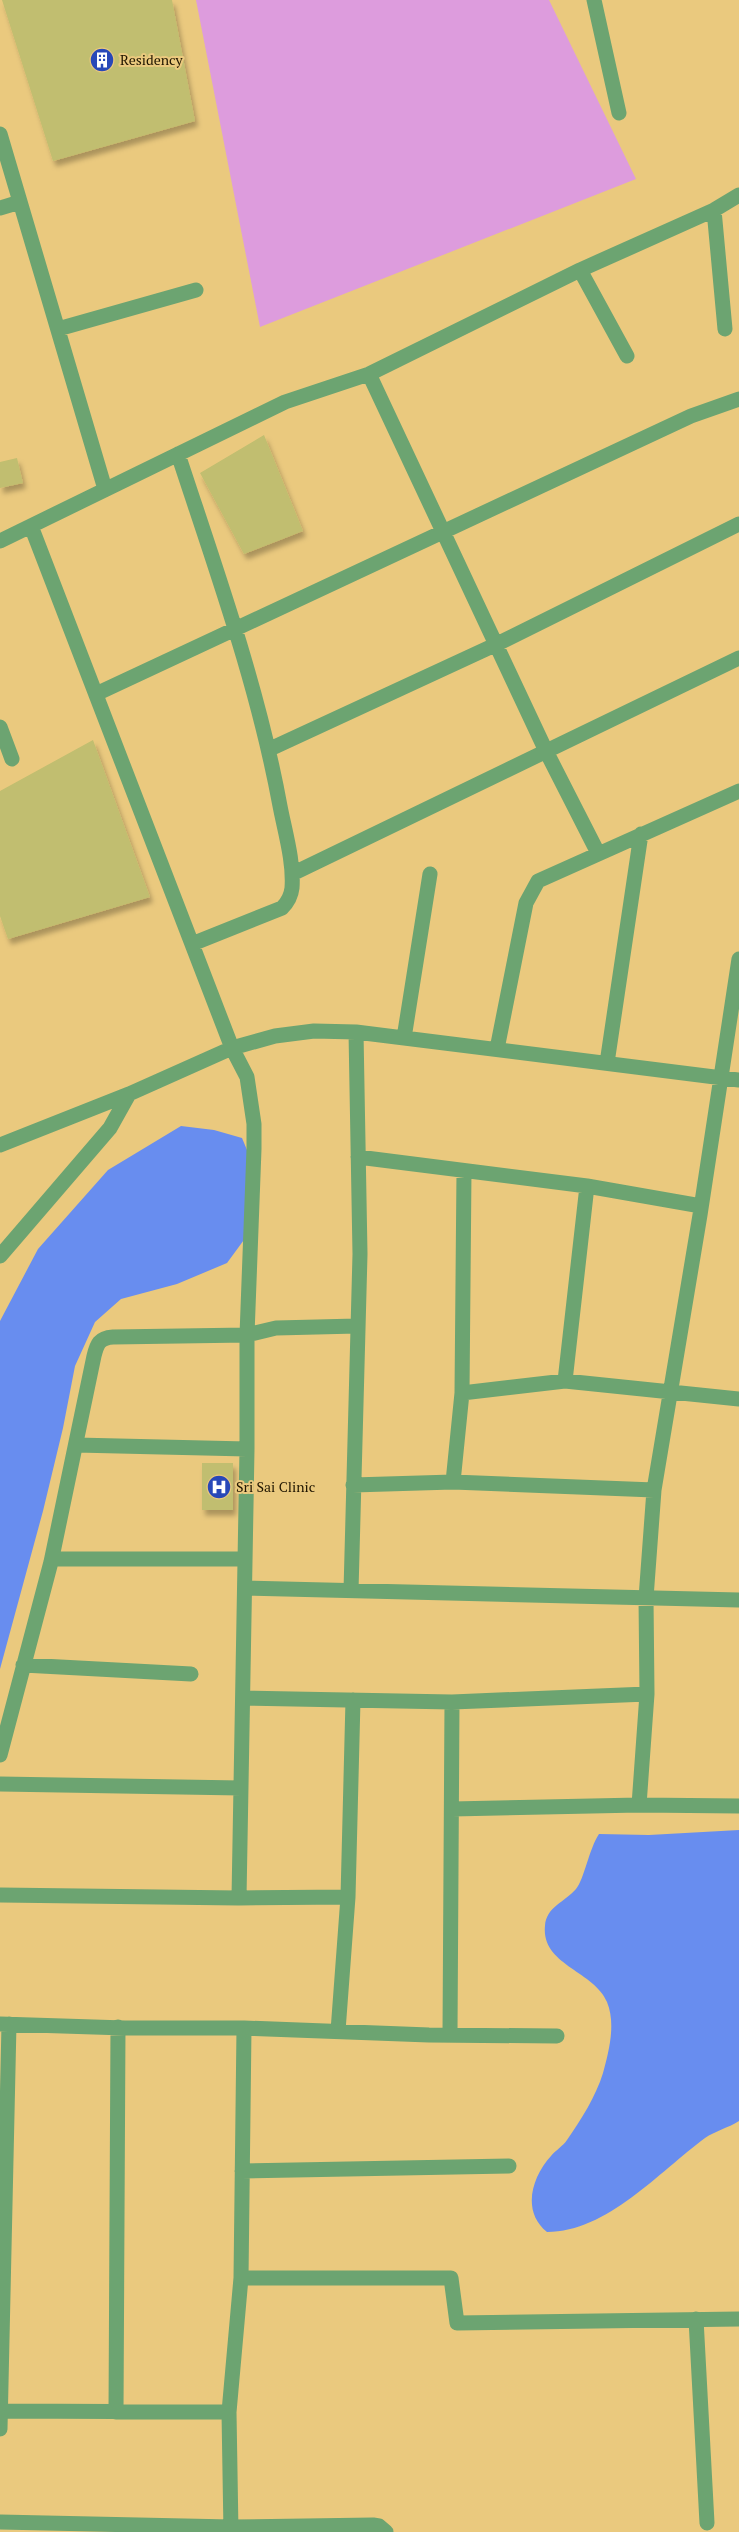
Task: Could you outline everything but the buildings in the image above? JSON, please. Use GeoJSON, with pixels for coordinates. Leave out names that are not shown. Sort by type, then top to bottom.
{"type":"FeatureCollection","features":[{"type":"Feature","properties":{"kind":"street"},"geometry":{"type":"LineString","coordinates":[[594,0],[620,112]]}},
{"type":"Feature","properties":{"kind":"street"},"geometry":{"type":"LineString","coordinates":[[0,134],[105,489]]}},
{"type":"Feature","properties":{"kind":"street"},"geometry":{"type":"LineString","coordinates":[[0,541],[285,402],[369,374],[580,270],[714,210],[739,194]]}},
{"type":"Feature","properties":{"kind":"street"},"geometry":{"type":"LineString","coordinates":[[0,208],[20,202]]}},
{"type":"Feature","properties":{"kind":"street"},"geometry":{"type":"LineString","coordinates":[[714,210],[725,329]]}},
{"type":"Feature","properties":{"kind":"street"},"geometry":{"type":"LineString","coordinates":[[580,270],[627,356]]}},
{"type":"Feature","properties":{"kind":"street"},"geometry":{"type":"LineString","coordinates":[[58,329],[196,290]]}},
{"type":"Feature","properties":{"kind":"street"},"geometry":{"type":"LineString","coordinates":[[369,374],[445,532],[546,751],[598,853]]}},
{"type":"Feature","properties":{"kind":"street"},"geometry":{"type":"LineString","coordinates":[[96,694],[690,416],[739,399]]}},
{"type":"Feature","properties":{"kind":"street"},"geometry":{"type":"LineString","coordinates":[[178,454],[236,629],[270,749],[292,874],[289,901],[282,908],[192,944]]}},
{"type":"Feature","properties":{"kind":"street"},"geometry":{"type":"LineString","coordinates":[[270,749],[497,644],[739,524]]}},
{"type":"Feature","properties":{"kind":"street"},"geometry":{"type":"LineString","coordinates":[[31,526],[232,1048],[247,1077],[254,1124],[247,1335],[247,1449],[239,1898]]}},
{"type":"Feature","properties":{"kind":"street"},"geometry":{"type":"LineString","coordinates":[[292,874],[739,658]]}},
{"type":"Feature","properties":{"kind":"street"},"geometry":{"type":"LineString","coordinates":[[0,727],[12,759]]}},
{"type":"Feature","properties":{"kind":"street"},"geometry":{"type":"LineString","coordinates":[[497,1049],[526,904],[533,887],[544,876],[739,791]]}},
{"type":"Feature","properties":{"kind":"street"},"geometry":{"type":"LineString","coordinates":[[607,1063],[641,834]]}},
{"type":"Feature","properties":{"kind":"street"},"geometry":{"type":"LineString","coordinates":[[404,1038],[430,874]]}},
{"type":"Feature","properties":{"kind":"street"},"geometry":{"type":"LineString","coordinates":[[639,1805],[647,1694],[646,1598],[654,1490],[701,1206],[739,959]]}},
{"type":"Feature","properties":{"kind":"street"},"geometry":{"type":"LineString","coordinates":[[0,1145],[129,1094],[232,1048],[275,1036],[314,1031],[356,1032],[739,1080]]}},
{"type":"Feature","properties":{"kind":"street"},"geometry":{"type":"LineString","coordinates":[[351,1591],[356,1326],[360,1254],[356,1032]]}},
{"type":"Feature","properties":{"kind":"street"},"geometry":{"type":"LineString","coordinates":[[0,1256],[110,1128],[129,1094]]}},
{"type":"Feature","properties":{"kind":"street"},"geometry":{"type":"LineString","coordinates":[[358,1157],[587,1186],[701,1206]]}},
{"type":"Feature","properties":{"kind":"street"},"geometry":{"type":"LineString","coordinates":[[454,1482],[462,1393],[464,1171]]}},
{"type":"Feature","properties":{"kind":"street"},"geometry":{"type":"LineString","coordinates":[[566,1381],[587,1186]]}},
{"type":"Feature","properties":{"kind":"street"},"geometry":{"type":"LineString","coordinates":[[0,1755],[52,1559],[99,1341],[105,1337],[247,1335],[276,1328],[356,1326]]}},
{"type":"Feature","properties":{"kind":"street"},"geometry":{"type":"LineString","coordinates":[[462,1393],[566,1381],[739,1399]]}},
{"type":"Feature","properties":{"kind":"street"},"geometry":{"type":"LineString","coordinates":[[76,1445],[247,1449]]}},
{"type":"Feature","properties":{"kind":"street"},"geometry":{"type":"LineString","coordinates":[[353,1485],[454,1482],[654,1490]]}},
{"type":"Feature","properties":{"kind":"street"},"geometry":{"type":"LineString","coordinates":[[52,1559],[245,1559]]}},
{"type":"Feature","properties":{"kind":"street"},"geometry":{"type":"LineString","coordinates":[[245,1588],[739,1600]]}},
{"type":"Feature","properties":{"kind":"street"},"geometry":{"type":"LineString","coordinates":[[23,1665],[192,1674]]}},
{"type":"Feature","properties":{"kind":"street"},"geometry":{"type":"LineString","coordinates":[[243,1698],[452,1702],[647,1694]]}},
{"type":"Feature","properties":{"kind":"street"},"geometry":{"type":"LineString","coordinates":[[338,2031],[348,1897],[353,1700]]}},
{"type":"Feature","properties":{"kind":"street"},"geometry":{"type":"LineString","coordinates":[[450,2034],[452,1702]]}},
{"type":"Feature","properties":{"kind":"street"},"geometry":{"type":"LineString","coordinates":[[0,1784],[241,1788]]}},
{"type":"Feature","properties":{"kind":"street"},"geometry":{"type":"LineString","coordinates":[[452,1809],[639,1805],[739,1806]]}},
{"type":"Feature","properties":{"kind":"street"},"geometry":{"type":"LineString","coordinates":[[0,1895],[239,1898],[348,1897]]}},
{"type":"Feature","properties":{"kind":"street"},"geometry":{"type":"LineString","coordinates":[[0,2429],[4,2024],[244,2028],[429,2035],[557,2036]]}},
{"type":"Feature","properties":{"kind":"street"},"geometry":{"type":"LineString","coordinates":[[116,2412],[118,2027]]}},
{"type":"Feature","properties":{"kind":"street"},"geometry":{"type":"LineString","coordinates":[[231,2529],[229,2412],[241,2278],[244,2028]]}},
{"type":"Feature","properties":{"kind":"street"},"geometry":{"type":"LineString","coordinates":[[242,2171],[509,2166]]}},
{"type":"Feature","properties":{"kind":"street"},"geometry":{"type":"LineString","coordinates":[[241,2278],[451,2278],[457,2323],[739,2319]]}},
{"type":"Feature","properties":{"kind":"street"},"geometry":{"type":"LineString","coordinates":[[696,2319],[707,2523]]}},
{"type":"Feature","properties":{"kind":"street"},"geometry":{"type":"LineString","coordinates":[[1,2411],[229,2412]]}},
{"type":"Feature","properties":{"kind":"street"},"geometry":{"type":"LineString","coordinates":[[0,2522],[231,2529],[373,2525],[379,2526],[386,2532]]}},
{"type":"Feature","properties":{"kind":"shaded area"},"geometry":{"type":"Polygon","coordinates":[[[196,0],[549,0],[636,179],[260,327],[196,0]]]}},
{"type":"Feature","properties":{"kind":"water"},"geometry":{"type":"Polygon","coordinates":[[[181,1126],[214,1130],[242,1138],[252,1162],[249,1233],[227,1263],[177,1284],[121,1299],[95,1322],[75,1366],[63,1428],[43,1511],[0,1669],[0,1321],[38,1249],[108,1170],[181,1126]]]}},
{"type":"Feature","properties":{"kind":"water"},"geometry":{"type":"Polygon","coordinates":[[[739,1830],[739,2121],[705,2138],[651,2183],[611,2211],[591,2222],[569,2229],[547,2232],[534,2215],[532,2195],[534,2184],[544,2165],[564,2144],[583,2116],[600,2082],[609,2047],[611,2019],[607,2002],[600,1991],[559,1959],[551,1950],[546,1939],[546,1919],[552,1909],[572,1894],[579,1885],[595,1840],[599,1834],[649,1835],[739,1830]]]}},
{"type":"Feature","properties":{"kind":"place","name":"Residency"},"geometry":{"type":"Point","coordinates":[102,60]}},
{"type":"Feature","properties":{"kind":"place","name":"Sri Sai Clinic"},"geometry":{"type":"Point","coordinates":[219,1487]}}]}
